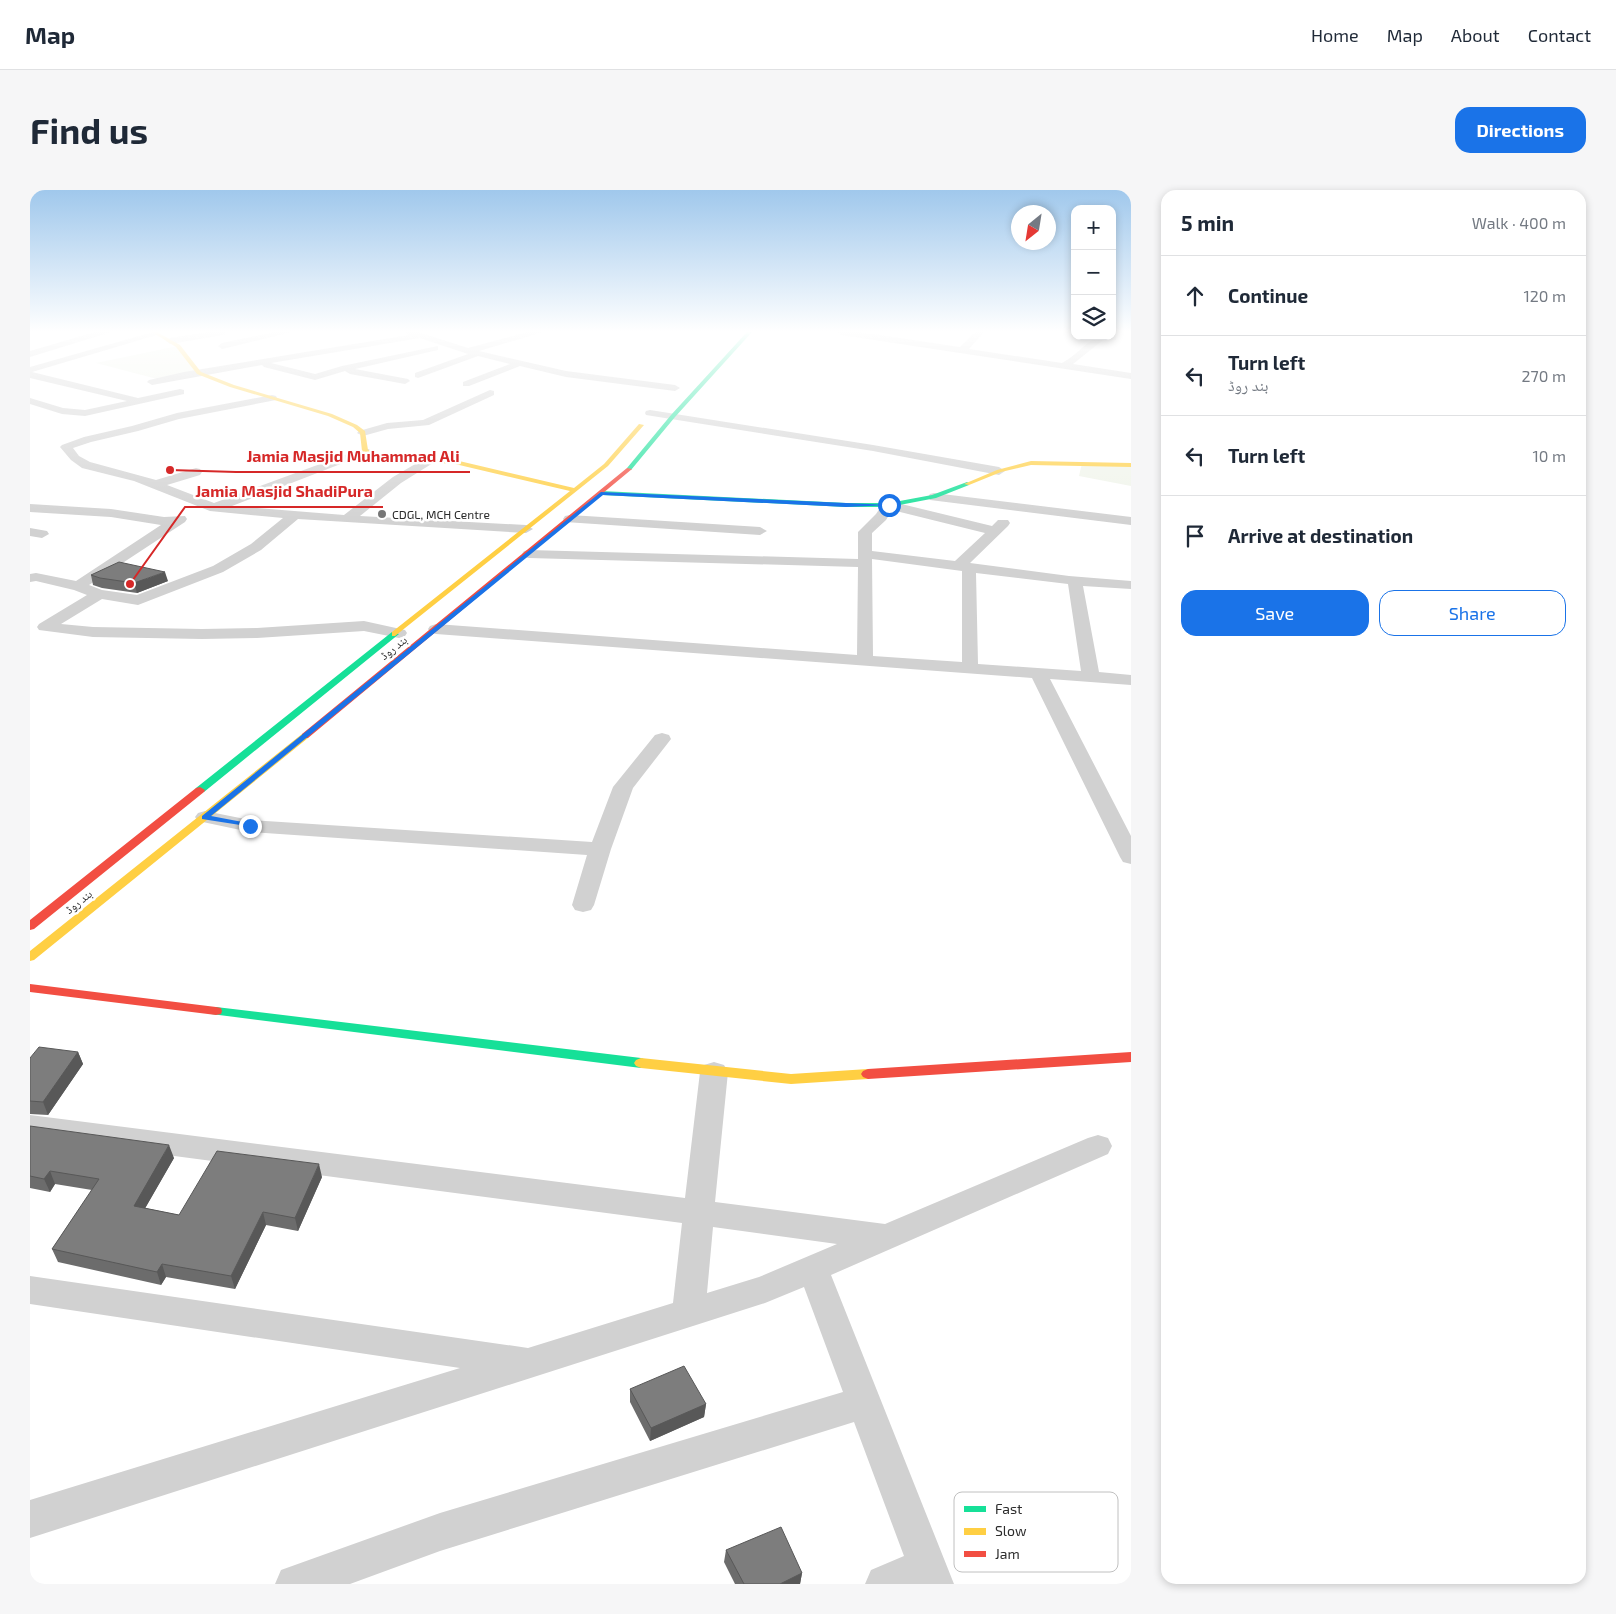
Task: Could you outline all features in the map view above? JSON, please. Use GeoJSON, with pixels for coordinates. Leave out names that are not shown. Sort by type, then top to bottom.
{"type":"FeatureCollection","features":[{"type":"Feature","properties":{"kind":"main road"},"geometry":{"type":"LineString","coordinates":[[280,397],[355,426],[363,433],[365,451],[394,458],[455,462],[576,490]]}},
{"type":"Feature","properties":{"kind":"main road","name":"بند روڈ"},"geometry":{"type":"LineString","coordinates":[[30,926],[576,490],[618,452],[650,413],[667,397]]}},
{"type":"Feature","properties":{"kind":"main road","name":"بند روڈ"},"geometry":{"type":"LineString","coordinates":[[30,957],[436,630],[602,493],[629,469],[690,397]]}},
{"type":"Feature","properties":{"kind":"main road"},"geometry":{"type":"LineString","coordinates":[[602,493],[846,505],[889,505],[934,497],[999,471],[1031,463],[1131,465]]}},
{"type":"Feature","properties":{"kind":"main road"},"geometry":{"type":"LineString","coordinates":[[30,988],[714,1072],[792,1079],[1131,1057]]}},
{"type":"Feature","properties":{"kind":"street"},"geometry":{"type":"LineString","coordinates":[[123,397],[140,401]]}},
{"type":"Feature","properties":{"kind":"street"},"geometry":{"type":"LineString","coordinates":[[30,401],[62,411],[85,413],[157,397]]}},
{"type":"Feature","properties":{"kind":"street"},"geometry":{"type":"LineString","coordinates":[[258,397],[178,416],[134,430],[88,439],[66,447],[75,458],[86,465],[157,484],[211,506],[348,519],[526,529]]}},
{"type":"Feature","properties":{"kind":"street"},"geometry":{"type":"LineString","coordinates":[[363,433],[387,426],[426,423],[481,397]]}},
{"type":"Feature","properties":{"kind":"street"},"geometry":{"type":"LineString","coordinates":[[650,413],[873,448],[999,471]]}},
{"type":"Feature","properties":{"kind":"street"},"geometry":{"type":"LineString","coordinates":[[78,586],[177,520],[365,451]]}},
{"type":"Feature","properties":{"kind":"street"},"geometry":{"type":"LineString","coordinates":[[348,519],[397,480],[429,460]]}},
{"type":"Feature","properties":{"kind":"street"},"geometry":{"type":"LineString","coordinates":[[157,484],[196,472]]}},
{"type":"Feature","properties":{"kind":"street"},"geometry":{"type":"LineString","coordinates":[[934,497],[1131,521]]}},
{"type":"Feature","properties":{"kind":"street"},"geometry":{"type":"LineString","coordinates":[[865,660],[864,532],[881,517],[889,505],[994,531]]}},
{"type":"Feature","properties":{"kind":"street"},"geometry":{"type":"LineString","coordinates":[[970,668],[964,567],[1017,507]]}},
{"type":"Feature","properties":{"kind":"street"},"geometry":{"type":"LineString","coordinates":[[30,508],[60,512],[111,513],[177,520]]}},
{"type":"Feature","properties":{"kind":"street"},"geometry":{"type":"LineString","coordinates":[[30,578],[36,577],[78,586],[99,594],[138,600],[218,570],[256,547],[295,515]]}},
{"type":"Feature","properties":{"kind":"street"},"geometry":{"type":"LineString","coordinates":[[570,519],[760,531]]}},
{"type":"Feature","properties":{"kind":"street"},"geometry":{"type":"LineString","coordinates":[[528,554],[864,559],[964,567],[1131,586]]}},
{"type":"Feature","properties":{"kind":"street"},"geometry":{"type":"LineString","coordinates":[[1075,581],[1091,677]]}},
{"type":"Feature","properties":{"kind":"street"},"geometry":{"type":"LineString","coordinates":[[36,632],[99,594]]}},
{"type":"Feature","properties":{"kind":"street"},"geometry":{"type":"LineString","coordinates":[[36,632],[258,634],[364,626],[399,633]]}},
{"type":"Feature","properties":{"kind":"street"},"geometry":{"type":"LineString","coordinates":[[436,630],[1131,680]]}},
{"type":"Feature","properties":{"kind":"street"},"geometry":{"type":"LineString","coordinates":[[1038,673],[1131,857]]}},
{"type":"Feature","properties":{"kind":"street"},"geometry":{"type":"LineString","coordinates":[[583,905],[600,849],[623,787],[662,739]]}},
{"type":"Feature","properties":{"kind":"street"},"geometry":{"type":"LineString","coordinates":[[205,817],[250,826],[600,849]]}},
{"type":"Feature","properties":{"kind":"street"},"geometry":{"type":"LineString","coordinates":[[688,1313],[714,1072]]}},
{"type":"Feature","properties":{"kind":"street"},"geometry":{"type":"LineString","coordinates":[[30,1126],[888,1237]]}},
{"type":"Feature","properties":{"kind":"street"},"geometry":{"type":"LineString","coordinates":[[30,1519],[765,1289],[1098,1146]]}},
{"type":"Feature","properties":{"kind":"street"},"geometry":{"type":"LineString","coordinates":[[812,1269],[931,1575],[886,1584]]}},
{"type":"Feature","properties":{"kind":"street"},"geometry":{"type":"LineString","coordinates":[[30,1290],[530,1363]]}},
{"type":"Feature","properties":{"kind":"street"},"geometry":{"type":"LineString","coordinates":[[295,1584],[440,1532],[864,1402]]}},
{"type":"Feature","properties":{"kind":"shaded area"},"geometry":{"type":"Polygon","coordinates":[[[1082,463],[1131,465],[1131,486],[1079,476],[1082,463]]]}},
{"type":"Feature","properties":{"kind":"building"},"geometry":{"type":"Polygon","coordinates":[[[119,562],[165,572],[134,583],[91,575],[119,562]]]}},
{"type":"Feature","properties":{"kind":"building"},"geometry":{"type":"Polygon","coordinates":[[[39,1047],[78,1052],[43,1102],[30,1101],[30,1058],[39,1047]]]}},
{"type":"Feature","properties":{"kind":"building"},"geometry":{"type":"Polygon","coordinates":[[[30,1126],[169,1145],[134,1206],[179,1215],[217,1151],[319,1164],[295,1218],[263,1212],[231,1276],[162,1264],[157,1272],[52,1249],[99,1179],[50,1171],[44,1179],[30,1176],[30,1126]]]}},
{"type":"Feature","properties":{"kind":"building"},"geometry":{"type":"Polygon","coordinates":[[[684,1366],[706,1404],[651,1428],[630,1389],[684,1366]]]}},
{"type":"Feature","properties":{"kind":"building"},"geometry":{"type":"Polygon","coordinates":[[[781,1527],[802,1573],[780,1584],[744,1584],[726,1550],[781,1527]]]}},
{"type":"Feature","properties":{"kind":"traffic: fast"},"geometry":{"type":"LineString","coordinates":[[629,469],[690,397]]}},
{"type":"Feature","properties":{"kind":"traffic: fast"},"geometry":{"type":"LineString","coordinates":[[602,493],[846,505],[889,505],[934,497],[967,484]]}},
{"type":"Feature","properties":{"kind":"traffic: fast"},"geometry":{"type":"LineString","coordinates":[[200,790],[395,634]]}},
{"type":"Feature","properties":{"kind":"traffic: fast"},"geometry":{"type":"LineString","coordinates":[[216,1011],[641,1063]]}},
{"type":"Feature","properties":{"kind":"traffic: slow"},"geometry":{"type":"LineString","coordinates":[[269,397],[330,415],[355,426],[363,432],[365,451],[367,452],[394,458],[455,462],[576,490]]}},
{"type":"Feature","properties":{"kind":"traffic: slow"},"geometry":{"type":"LineString","coordinates":[[395,634],[606,465],[641,425]]}},
{"type":"Feature","properties":{"kind":"traffic: slow"},"geometry":{"type":"LineString","coordinates":[[967,484],[999,471],[1031,463],[1131,465]]}},
{"type":"Feature","properties":{"kind":"traffic: slow"},"geometry":{"type":"LineString","coordinates":[[30,957],[305,736]]}},
{"type":"Feature","properties":{"kind":"traffic: slow"},"geometry":{"type":"LineString","coordinates":[[641,1063],[791,1079],[868,1074]]}},
{"type":"Feature","properties":{"kind":"traffic: jam"},"geometry":{"type":"LineString","coordinates":[[305,736],[629,469]]}},
{"type":"Feature","properties":{"kind":"traffic: jam"},"geometry":{"type":"LineString","coordinates":[[30,926],[200,790]]}},
{"type":"Feature","properties":{"kind":"traffic: jam"},"geometry":{"type":"LineString","coordinates":[[30,988],[216,1011]]}},
{"type":"Feature","properties":{"kind":"traffic: jam"},"geometry":{"type":"LineString","coordinates":[[868,1074],[1131,1057]]}},
{"type":"Feature","properties":{"kind":"place","name":"Jamia Masjid Muhammad Ali"},"geometry":{"type":"Point","coordinates":[170,470]}},
{"type":"Feature","properties":{"kind":"place","name":"CDGL, MCH Centre"},"geometry":{"type":"Point","coordinates":[382,514]}},
{"type":"Feature","properties":{"kind":"place","name":"Jamia Masjid ShadiPura"},"geometry":{"type":"Point","coordinates":[130,584]}},
{"type":"Feature","properties":{"kind":"route"},"geometry":{"type":"LineString","coordinates":[[250,826],[205,817],[602,493],[846,505],[889,505]]}}]}
